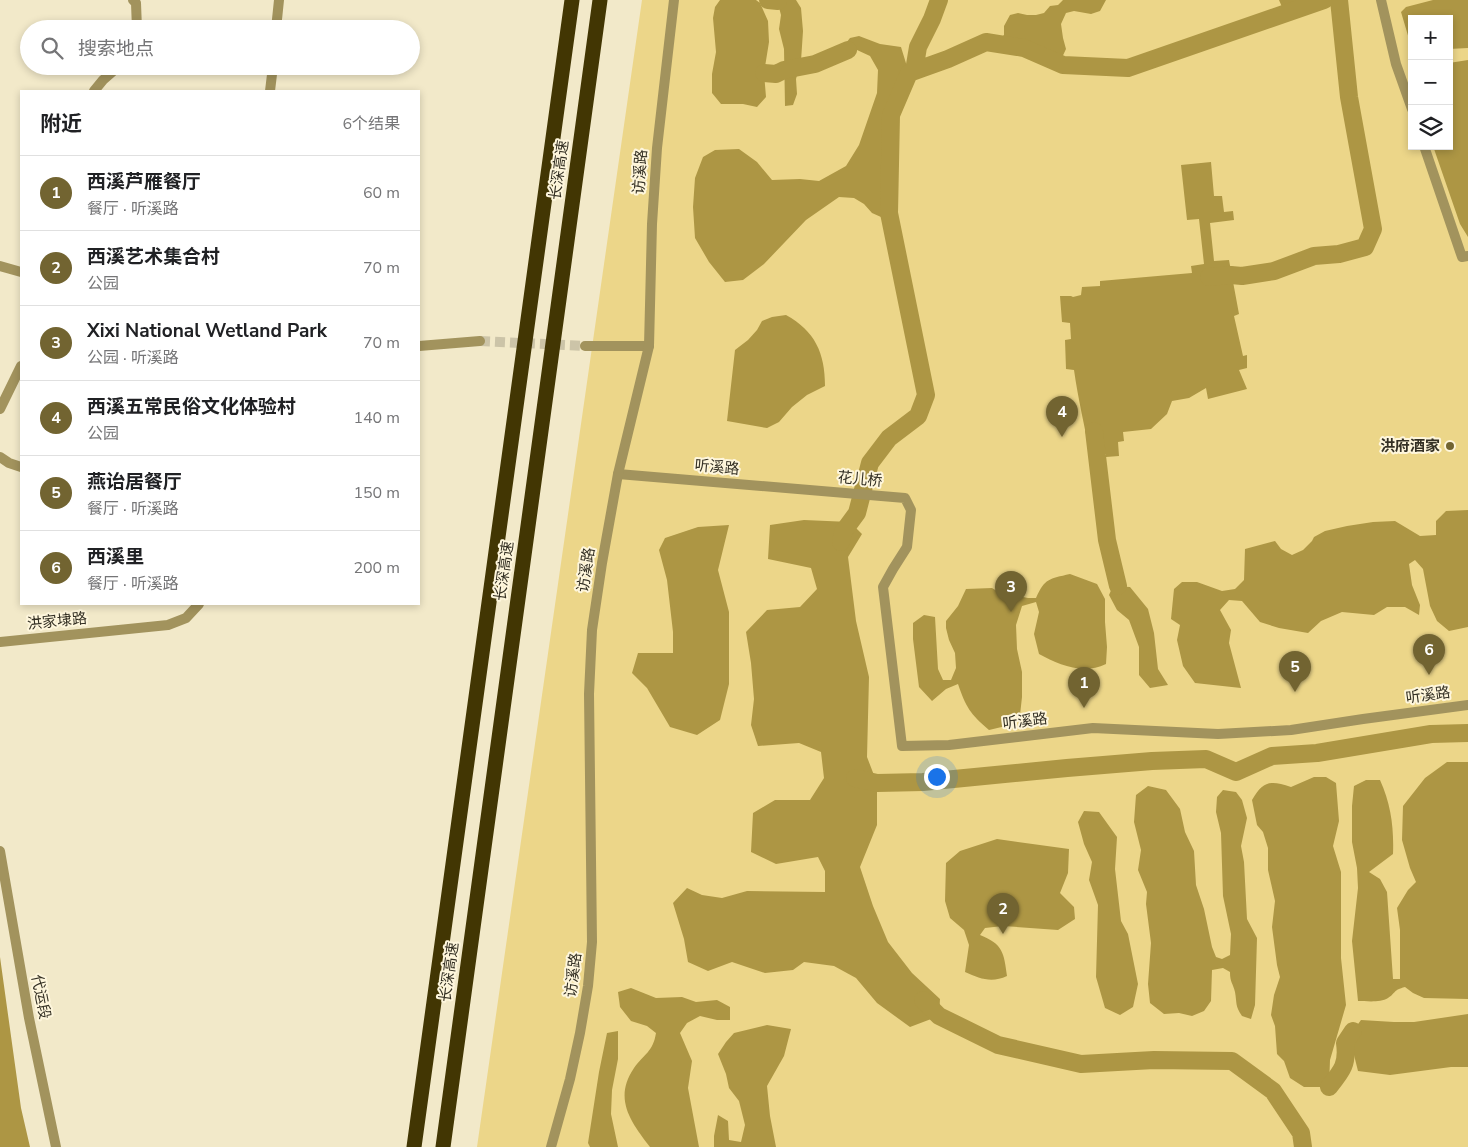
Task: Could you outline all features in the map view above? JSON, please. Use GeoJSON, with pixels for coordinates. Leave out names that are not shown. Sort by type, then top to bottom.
{"type":"FeatureCollection","features":[{"type":"Feature","properties":{"kind":"highway","name":"长深高速"},"geometry":{"type":"LineString","coordinates":[[414,1147],[572,0]]}},
{"type":"Feature","properties":{"kind":"highway","name":"长深高速"},"geometry":{"type":"LineString","coordinates":[[443,1147],[600,0]]}},
{"type":"Feature","properties":{"kind":"street"},"geometry":{"type":"LineString","coordinates":[[133,0],[136,3],[137,20]]}},
{"type":"Feature","properties":{"kind":"street"},"geometry":{"type":"LineString","coordinates":[[277,20],[279,0]]}},
{"type":"Feature","properties":{"kind":"street","name":"访溪路"},"geometry":{"type":"LineString","coordinates":[[551,1147],[570,1079],[588,986],[592,942],[589,714],[592,630],[618,474],[649,346],[656,148],[674,0]]}},
{"type":"Feature","properties":{"kind":"street"},"geometry":{"type":"LineString","coordinates":[[1381,0],[1396,64],[1411,105]]}},
{"type":"Feature","properties":{"kind":"street"},"geometry":{"type":"LineString","coordinates":[[95,90],[109,75]]}},
{"type":"Feature","properties":{"kind":"street"},"geometry":{"type":"LineString","coordinates":[[270,90],[272,75]]}},
{"type":"Feature","properties":{"kind":"street"},"geometry":{"type":"LineString","coordinates":[[1425,150],[1465,257]]}},
{"type":"Feature","properties":{"kind":"street"},"geometry":{"type":"LineString","coordinates":[[0,266],[20,272]]}},
{"type":"Feature","properties":{"kind":"street"},"geometry":{"type":"LineString","coordinates":[[420,346],[480,341]]}},
{"type":"Feature","properties":{"kind":"street"},"geometry":{"type":"LineString","coordinates":[[585,346],[649,346]]}},
{"type":"Feature","properties":{"kind":"street"},"geometry":{"type":"LineString","coordinates":[[0,409],[20,368]]}},
{"type":"Feature","properties":{"kind":"street"},"geometry":{"type":"LineString","coordinates":[[0,456],[9,463],[20,467]]}},
{"type":"Feature","properties":{"kind":"street","name":"听溪路"},"geometry":{"type":"LineString","coordinates":[[618,474],[813,490]]}},
{"type":"Feature","properties":{"kind":"street","name":"花儿桥"},"geometry":{"type":"LineString","coordinates":[[813,490],[905,498]]}},
{"type":"Feature","properties":{"kind":"street","name":"听溪路"},"geometry":{"type":"LineString","coordinates":[[905,498],[911,510],[907,547],[883,587],[902,746],[949,745],[1093,728],[1218,734],[1290,730],[1468,705]]}},
{"type":"Feature","properties":{"kind":"street","name":"洪家埭路"},"geometry":{"type":"LineString","coordinates":[[0,642],[168,625],[186,618],[198,605]]}},
{"type":"Feature","properties":{"kind":"street","name":"代运段"},"geometry":{"type":"LineString","coordinates":[[0,851],[29,1018],[56,1147]]}},
{"type":"Feature","properties":{"kind":"shaded area"},"geometry":{"type":"Polygon","coordinates":[[[642,0],[1468,0],[1468,1147],[477,1147],[642,0]]]}},
{"type":"Feature","properties":{"kind":"shaded area"},"geometry":{"type":"Polygon","coordinates":[[[720,0],[756,0],[760,3],[768,21],[769,42],[764,73],[766,97],[757,107],[743,104],[721,104],[712,93],[712,74],[716,52],[713,18],[715,7],[720,0]]]}},
{"type":"Feature","properties":{"kind":"shaded area"},"geometry":{"type":"Polygon","coordinates":[[[777,0],[796,0],[801,8],[803,31],[801,61],[796,79],[797,94],[793,105],[785,106],[784,49],[779,29],[781,15],[777,0]]]}},
{"type":"Feature","properties":{"kind":"shaded area"},"geometry":{"type":"Polygon","coordinates":[[[1063,0],[1106,0],[1100,11],[1091,14],[1074,11],[1066,13],[1061,24],[1066,49],[1059,64],[1024,48],[995,43],[1004,35],[1004,26],[1010,15],[1018,13],[1036,15],[1044,13],[1050,6],[1058,5],[1063,0]]]}},
{"type":"Feature","properties":{"kind":"shaded area"},"geometry":{"type":"Polygon","coordinates":[[[1279,0],[1299,0],[1304,7],[1285,14],[1279,0]]]}},
{"type":"Feature","properties":{"kind":"shaded area"},"geometry":{"type":"Polygon","coordinates":[[[1433,0],[1468,0],[1468,48],[1453,49],[1453,15],[1408,15],[1408,36],[1401,12],[1406,7],[1433,0]]]}},
{"type":"Feature","properties":{"kind":"shaded area"},"geometry":{"type":"Polygon","coordinates":[[[859,36],[880,44],[901,47],[909,73],[891,115],[890,221],[872,213],[864,204],[854,198],[839,197],[806,220],[764,264],[743,280],[725,282],[709,262],[695,238],[693,207],[695,178],[703,157],[715,150],[739,149],[757,162],[772,180],[800,179],[819,181],[846,166],[859,145],[877,93],[878,70],[870,56],[857,50],[848,50],[846,43],[850,38],[859,36]]]}},
{"type":"Feature","properties":{"kind":"shaded area"},"geometry":{"type":"Polygon","coordinates":[[[1468,60],[1468,237],[1460,224],[1434,150],[1453,150],[1453,62],[1468,60]]]}},
{"type":"Feature","properties":{"kind":"shaded area"},"geometry":{"type":"Polygon","coordinates":[[[1211,162],[1214,196],[1222,196],[1224,212],[1233,211],[1234,220],[1210,223],[1214,261],[1229,260],[1239,314],[1234,316],[1243,356],[1247,355],[1247,368],[1239,370],[1247,389],[1208,399],[1206,388],[1189,398],[1172,401],[1167,414],[1151,429],[1123,432],[1124,441],[1118,442],[1119,456],[1106,457],[1106,454],[1090,455],[1074,370],[1066,369],[1065,340],[1071,339],[1070,323],[1062,322],[1060,296],[1073,297],[1081,295],[1082,287],[1100,286],[1100,281],[1192,273],[1191,266],[1204,264],[1199,219],[1187,220],[1181,165],[1211,162]]]}},
{"type":"Feature","properties":{"kind":"shaded area"},"geometry":{"type":"Polygon","coordinates":[[[786,315],[804,328],[816,344],[823,363],[825,386],[807,395],[792,407],[779,422],[767,428],[727,421],[735,350],[748,340],[762,321],[786,315]]]}},
{"type":"Feature","properties":{"kind":"shaded area"},"geometry":{"type":"Polygon","coordinates":[[[1468,510],[1468,627],[1449,631],[1437,621],[1430,606],[1423,569],[1415,560],[1409,564],[1412,585],[1420,605],[1419,615],[1405,607],[1387,607],[1374,615],[1342,612],[1321,621],[1308,633],[1279,628],[1260,622],[1242,601],[1229,600],[1220,610],[1231,630],[1229,643],[1241,688],[1195,683],[1183,666],[1177,640],[1180,625],[1171,619],[1174,589],[1182,582],[1197,582],[1222,591],[1235,589],[1244,580],[1245,549],[1275,541],[1281,549],[1292,555],[1303,550],[1314,537],[1325,531],[1373,522],[1395,521],[1420,536],[1436,535],[1436,521],[1446,511],[1468,510]]]}},
{"type":"Feature","properties":{"kind":"shaded area"},"geometry":{"type":"Polygon","coordinates":[[[804,520],[850,522],[862,534],[848,557],[856,621],[869,677],[867,757],[877,783],[877,825],[860,867],[888,942],[912,973],[940,999],[939,1016],[910,1027],[877,1003],[856,978],[834,966],[804,962],[793,970],[765,973],[732,962],[708,971],[688,962],[684,939],[673,903],[687,888],[702,895],[722,898],[747,891],[825,892],[825,871],[818,857],[776,864],[751,852],[753,813],[775,800],[810,800],[824,778],[821,752],[799,743],[758,746],[751,725],[754,699],[746,632],[767,610],[800,607],[817,589],[811,568],[768,559],[770,525],[804,520]]]}},
{"type":"Feature","properties":{"kind":"shaded area"},"geometry":{"type":"Polygon","coordinates":[[[729,525],[718,570],[729,612],[729,684],[720,720],[697,735],[670,727],[647,688],[632,673],[638,653],[673,653],[673,632],[667,580],[659,550],[665,538],[698,527],[729,525]]]}},
{"type":"Feature","properties":{"kind":"shaded area"},"geometry":{"type":"Polygon","coordinates":[[[1070,574],[1097,584],[1105,599],[1106,664],[1089,669],[1080,669],[1063,665],[1039,654],[1034,634],[1039,612],[1036,602],[1022,606],[1016,625],[1017,649],[1022,672],[1022,697],[1020,715],[1010,725],[989,730],[969,710],[958,684],[946,689],[932,701],[919,687],[913,623],[924,615],[935,617],[938,669],[943,680],[951,680],[956,668],[955,653],[949,640],[946,621],[958,606],[966,589],[992,588],[1010,596],[1036,598],[1048,580],[1070,574]]]}},
{"type":"Feature","properties":{"kind":"shaded area"},"geometry":{"type":"Polygon","coordinates":[[[1113,586],[1130,587],[1148,609],[1154,633],[1158,669],[1168,685],[1150,688],[1139,675],[1139,647],[1129,620],[1117,610],[1109,595],[1113,586]]]}},
{"type":"Feature","properties":{"kind":"shaded area"},"geometry":{"type":"Polygon","coordinates":[[[1447,762],[1468,762],[1468,999],[1424,998],[1405,987],[1396,990],[1385,1000],[1358,1001],[1352,941],[1358,888],[1357,868],[1352,842],[1354,786],[1366,780],[1380,780],[1389,807],[1393,835],[1393,854],[1369,872],[1380,879],[1387,892],[1393,979],[1400,979],[1400,930],[1397,908],[1408,890],[1416,882],[1402,840],[1403,806],[1425,778],[1447,762]]]}},
{"type":"Feature","properties":{"kind":"shaded area"},"geometry":{"type":"Polygon","coordinates":[[[1314,777],[1326,777],[1336,783],[1339,821],[1333,846],[1341,872],[1341,958],[1346,1005],[1330,1060],[1329,1087],[1304,1087],[1290,1078],[1284,1061],[1277,1054],[1275,1026],[1271,1015],[1274,995],[1280,977],[1272,927],[1275,901],[1268,870],[1268,848],[1263,832],[1257,825],[1252,800],[1260,789],[1268,784],[1278,783],[1291,787],[1314,777]]]}},
{"type":"Feature","properties":{"kind":"shaded area"},"geometry":{"type":"Polygon","coordinates":[[[1148,786],[1166,790],[1180,809],[1185,832],[1194,851],[1196,885],[1204,909],[1212,947],[1216,957],[1222,959],[1230,955],[1231,934],[1223,896],[1221,833],[1216,812],[1217,797],[1223,790],[1236,792],[1242,800],[1247,818],[1241,846],[1244,862],[1247,919],[1257,938],[1255,1005],[1251,1019],[1242,1016],[1240,1013],[1230,972],[1223,968],[1212,970],[1211,1001],[1204,1011],[1192,1016],[1179,1013],[1164,1014],[1150,1003],[1148,984],[1151,943],[1146,904],[1147,892],[1138,870],[1141,850],[1134,822],[1136,795],[1148,786]]]}},
{"type":"Feature","properties":{"kind":"shaded area"},"geometry":{"type":"Polygon","coordinates":[[[1084,811],[1099,812],[1117,837],[1115,869],[1121,921],[1128,934],[1138,984],[1133,1007],[1120,1015],[1105,1008],[1096,977],[1098,905],[1089,880],[1092,862],[1084,844],[1078,822],[1084,811]]]}},
{"type":"Feature","properties":{"kind":"shaded area"},"geometry":{"type":"Polygon","coordinates":[[[997,839],[1069,849],[1068,873],[1060,893],[1074,907],[1075,919],[1058,930],[1003,926],[985,928],[980,935],[994,942],[1001,950],[1007,976],[991,980],[965,972],[969,945],[964,930],[950,918],[945,901],[946,863],[960,851],[997,839]]]}},
{"type":"Feature","properties":{"kind":"shaded area"},"geometry":{"type":"Polygon","coordinates":[[[0,957],[21,1108],[30,1147],[0,1147],[0,957]]]}},
{"type":"Feature","properties":{"kind":"shaded area"},"geometry":{"type":"Polygon","coordinates":[[[631,988],[656,998],[682,997],[696,1002],[717,1000],[730,1007],[730,1020],[717,1020],[700,1016],[687,1023],[680,1033],[692,1061],[688,1088],[699,1147],[650,1147],[627,1110],[625,1090],[628,1079],[634,1068],[653,1045],[656,1033],[647,1026],[631,1021],[620,1007],[618,992],[631,988]]]}},
{"type":"Feature","properties":{"kind":"shaded area"},"geometry":{"type":"Polygon","coordinates":[[[1468,1014],[1468,1067],[1451,1067],[1390,1075],[1358,1071],[1354,1055],[1353,1031],[1361,1020],[1414,1022],[1468,1014]]]}},
{"type":"Feature","properties":{"kind":"shaded area"},"geometry":{"type":"Polygon","coordinates":[[[767,1025],[791,1029],[784,1056],[767,1086],[776,1147],[714,1147],[718,1115],[728,1121],[729,1140],[741,1142],[745,1125],[739,1101],[729,1088],[718,1054],[734,1033],[767,1025]]]}},
{"type":"Feature","properties":{"kind":"shaded area"},"geometry":{"type":"Polygon","coordinates":[[[618,1031],[618,1059],[612,1090],[611,1114],[618,1147],[590,1147],[588,1143],[607,1033],[618,1031]]]}},
{"type":"Feature","properties":{"kind":"waterway"},"geometry":{"type":"LineString","coordinates":[[768,0],[778,1]]}},
{"type":"Feature","properties":{"kind":"waterway"},"geometry":{"type":"LineString","coordinates":[[914,71],[918,47],[939,0]]}},
{"type":"Feature","properties":{"kind":"waterway"},"geometry":{"type":"LineString","coordinates":[[841,542],[843,532],[857,513],[870,463],[889,438],[918,416],[926,395],[889,213],[891,115],[909,73],[948,59],[986,42],[1024,48],[1063,65],[1128,68],[1324,0]]}},
{"type":"Feature","properties":{"kind":"waterway"},"geometry":{"type":"LineString","coordinates":[[1209,277],[1242,276],[1274,271],[1314,256],[1339,254],[1365,247],[1373,229],[1349,97],[1339,0]]}},
{"type":"Feature","properties":{"kind":"waterway"},"geometry":{"type":"LineString","coordinates":[[764,73],[776,74],[784,70],[815,64],[848,50]]}},
{"type":"Feature","properties":{"kind":"waterway"},"geometry":{"type":"LineString","coordinates":[[1094,431],[1107,540],[1118,586]]}},
{"type":"Feature","properties":{"kind":"waterway"},"geometry":{"type":"LineString","coordinates":[[855,778],[877,783],[923,782],[1152,761],[1206,759],[1236,772],[1272,756],[1317,753],[1431,734],[1468,733]]}},
{"type":"Feature","properties":{"kind":"waterway"},"geometry":{"type":"LineString","coordinates":[[923,1000],[939,1016],[998,1045],[1081,1064],[1154,1060],[1232,1061],[1273,1091],[1301,1133],[1303,1147]]}},
{"type":"Feature","properties":{"kind":"waterway"},"geometry":{"type":"LineString","coordinates":[[1329,1087],[1343,1067],[1346,1056],[1345,1043],[1353,1031]]}},
{"type":"Feature","properties":{"kind":"tunnel"},"geometry":{"type":"LineString","coordinates":[[480,341],[585,346]]}},
{"type":"Feature","properties":{"kind":"place","name":"西溪五常民俗文化体验村"},"geometry":{"type":"Point","coordinates":[1062,437]}},
{"type":"Feature","properties":{"kind":"place","name":"洪府酒家"},"geometry":{"type":"Point","coordinates":[1450,446]}},
{"type":"Feature","properties":{"kind":"place","name":"Xixi National Wetland Park"},"geometry":{"type":"Point","coordinates":[1011,612]}},
{"type":"Feature","properties":{"kind":"place","name":"西溪里"},"geometry":{"type":"Point","coordinates":[1429,675]}},
{"type":"Feature","properties":{"kind":"place","name":"燕诒居餐厅"},"geometry":{"type":"Point","coordinates":[1295,692]}},
{"type":"Feature","properties":{"kind":"place","name":"西溪芦雁餐厅"},"geometry":{"type":"Point","coordinates":[1084,708]}},
{"type":"Feature","properties":{"kind":"place","name":"西溪艺术集合村"},"geometry":{"type":"Point","coordinates":[1003,934]}}]}
